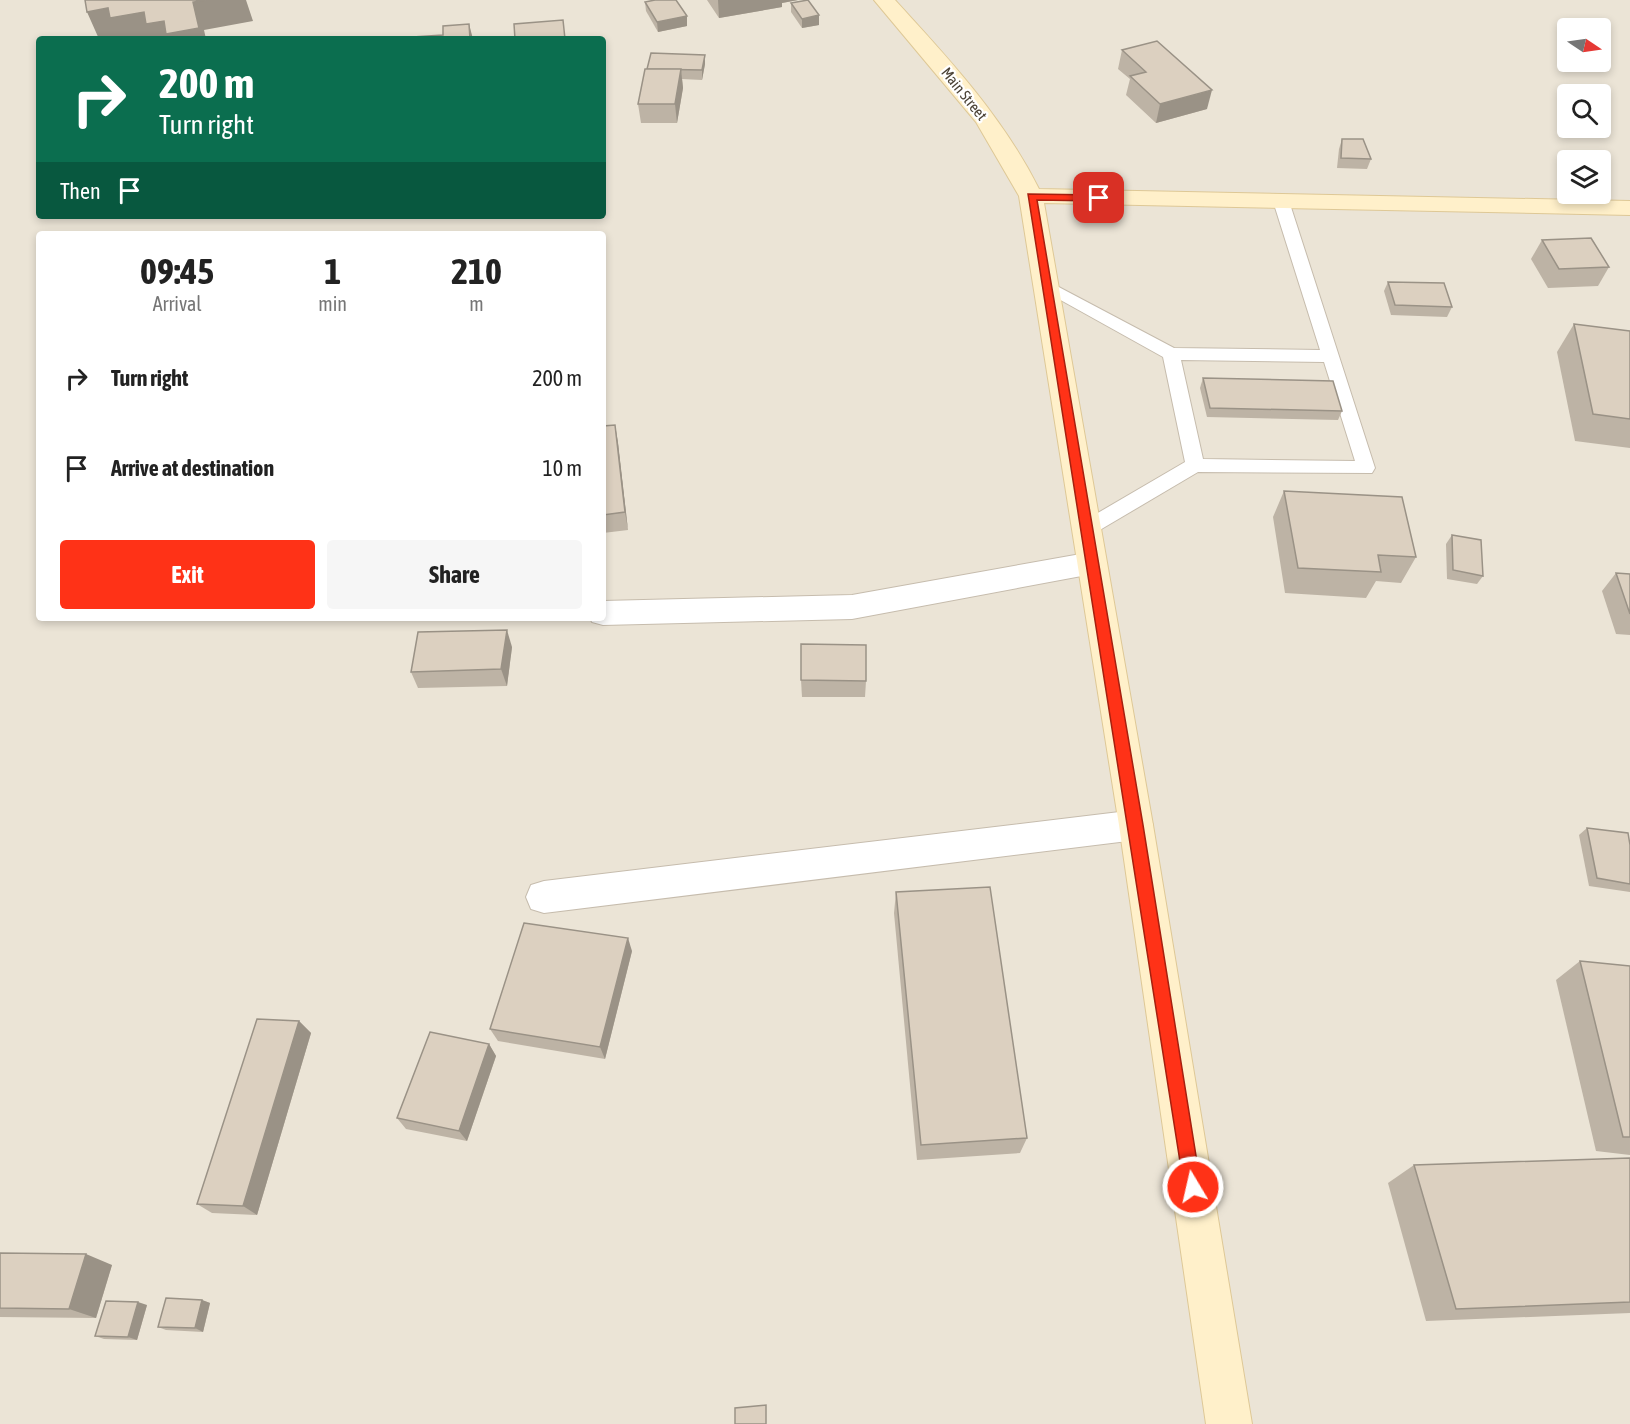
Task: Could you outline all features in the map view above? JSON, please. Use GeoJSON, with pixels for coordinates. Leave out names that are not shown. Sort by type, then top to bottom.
{"type":"FeatureCollection","features":[{"type":"Feature","properties":{"kind":"main road","name":"Main Street"},"geometry":{"type":"LineString","coordinates":[[884,0],[951,75],[995,132],[1015,161],[1031,196],[1136,825],[1229,1424]]}},
{"type":"Feature","properties":{"kind":"main road"},"geometry":{"type":"LineString","coordinates":[[1031,196],[1630,208]]}},
{"type":"Feature","properties":{"kind":"street"},"geometry":{"type":"LineString","coordinates":[[606,613],[852,607],[1092,564]]}},
{"type":"Feature","properties":{"kind":"street"},"geometry":{"type":"LineString","coordinates":[[544,897],[1136,825]]}},
{"type":"Feature","properties":{"kind":"lane"},"geometry":{"type":"LineString","coordinates":[[1086,529],[1195,465],[1366,468],[1281,201]]}},
{"type":"Feature","properties":{"kind":"lane"},"geometry":{"type":"LineString","coordinates":[[1047,288],[1171,354],[1331,356]]}},
{"type":"Feature","properties":{"kind":"lane"},"geometry":{"type":"LineString","coordinates":[[1171,354],[1195,465]]}},
{"type":"Feature","properties":{"kind":"shaded area"},"geometry":{"type":"Polygon","coordinates":[[[0,0],[1630,0],[1630,1424],[0,1424],[0,0]]]}},
{"type":"Feature","properties":{"kind":"building"},"geometry":{"type":"Polygon","coordinates":[[[85,0],[206,0],[193,2],[199,28],[166,34],[164,21],[146,24],[144,12],[110,18],[108,8],[87,12],[85,0]]]}},
{"type":"Feature","properties":{"kind":"building"},"geometry":{"type":"Polygon","coordinates":[[[676,0],[687,16],[657,22],[645,2],[676,0]]]}},
{"type":"Feature","properties":{"kind":"building"},"geometry":{"type":"Polygon","coordinates":[[[808,0],[819,15],[802,19],[791,3],[808,0]]]}},
{"type":"Feature","properties":{"kind":"building"},"geometry":{"type":"Polygon","coordinates":[[[563,20],[565,36],[515,36],[514,24],[563,20]]]}},
{"type":"Feature","properties":{"kind":"building"},"geometry":{"type":"Polygon","coordinates":[[[469,24],[470,36],[428,36],[443,35],[443,26],[469,24]]]}},
{"type":"Feature","properties":{"kind":"building"},"geometry":{"type":"Polygon","coordinates":[[[1157,41],[1212,90],[1160,104],[1130,76],[1146,72],[1122,50],[1157,41]]]}},
{"type":"Feature","properties":{"kind":"building"},"geometry":{"type":"Polygon","coordinates":[[[651,53],[705,55],[702,70],[647,69],[651,53]]]}},
{"type":"Feature","properties":{"kind":"building"},"geometry":{"type":"Polygon","coordinates":[[[645,69],[681,69],[675,104],[638,104],[645,69]]]}},
{"type":"Feature","properties":{"kind":"building"},"geometry":{"type":"Polygon","coordinates":[[[1342,139],[1363,139],[1371,159],[1341,158],[1342,139]]]}},
{"type":"Feature","properties":{"kind":"building"},"geometry":{"type":"Polygon","coordinates":[[[1591,238],[1609,267],[1559,269],[1542,240],[1591,238]]]}},
{"type":"Feature","properties":{"kind":"building"},"geometry":{"type":"Polygon","coordinates":[[[1388,282],[1444,283],[1452,307],[1395,305],[1388,282]]]}},
{"type":"Feature","properties":{"kind":"building"},"geometry":{"type":"Polygon","coordinates":[[[1574,324],[1630,331],[1630,419],[1593,414],[1574,324]]]}},
{"type":"Feature","properties":{"kind":"building"},"geometry":{"type":"Polygon","coordinates":[[[1203,378],[1333,381],[1342,411],[1210,408],[1203,378]]]}},
{"type":"Feature","properties":{"kind":"building"},"geometry":{"type":"Polygon","coordinates":[[[615,425],[625,512],[606,515],[606,426],[615,425]]]}},
{"type":"Feature","properties":{"kind":"building"},"geometry":{"type":"Polygon","coordinates":[[[1284,491],[1402,497],[1416,557],[1378,555],[1381,572],[1298,568],[1284,491]]]}},
{"type":"Feature","properties":{"kind":"building"},"geometry":{"type":"Polygon","coordinates":[[[1452,535],[1481,540],[1483,576],[1453,570],[1452,535]]]}},
{"type":"Feature","properties":{"kind":"building"},"geometry":{"type":"Polygon","coordinates":[[[1616,573],[1630,574],[1630,614],[1616,573]]]}},
{"type":"Feature","properties":{"kind":"building"},"geometry":{"type":"Polygon","coordinates":[[[507,630],[501,669],[411,672],[418,632],[507,630]]]}},
{"type":"Feature","properties":{"kind":"building"},"geometry":{"type":"Polygon","coordinates":[[[801,644],[866,645],[866,681],[801,680],[801,644]]]}},
{"type":"Feature","properties":{"kind":"building"},"geometry":{"type":"Polygon","coordinates":[[[1587,828],[1628,833],[1630,884],[1597,878],[1587,828]]]}},
{"type":"Feature","properties":{"kind":"building"},"geometry":{"type":"Polygon","coordinates":[[[990,887],[1027,1138],[921,1145],[896,892],[990,887]]]}},
{"type":"Feature","properties":{"kind":"building"},"geometry":{"type":"Polygon","coordinates":[[[524,923],[628,938],[600,1047],[490,1029],[524,923]]]}},
{"type":"Feature","properties":{"kind":"building"},"geometry":{"type":"Polygon","coordinates":[[[1580,961],[1630,966],[1630,1137],[1623,1137],[1580,961]]]}},
{"type":"Feature","properties":{"kind":"building"},"geometry":{"type":"Polygon","coordinates":[[[257,1019],[299,1021],[243,1206],[197,1204],[257,1019]]]}},
{"type":"Feature","properties":{"kind":"building"},"geometry":{"type":"Polygon","coordinates":[[[430,1032],[489,1044],[459,1131],[397,1118],[430,1032]]]}},
{"type":"Feature","properties":{"kind":"building"},"geometry":{"type":"Polygon","coordinates":[[[1630,1158],[1630,1302],[1456,1309],[1414,1165],[1630,1158]]]}},
{"type":"Feature","properties":{"kind":"building"},"geometry":{"type":"Polygon","coordinates":[[[0,1253],[86,1254],[69,1309],[0,1308],[0,1253]]]}},
{"type":"Feature","properties":{"kind":"building"},"geometry":{"type":"Polygon","coordinates":[[[166,1298],[202,1300],[195,1328],[158,1327],[166,1298]]]}},
{"type":"Feature","properties":{"kind":"building"},"geometry":{"type":"Polygon","coordinates":[[[106,1301],[138,1302],[128,1337],[95,1336],[106,1301]]]}},
{"type":"Feature","properties":{"kind":"building"},"geometry":{"type":"Polygon","coordinates":[[[766,1405],[766,1424],[735,1424],[735,1408],[766,1405]]]}},
{"type":"Feature","properties":{"kind":"route"},"geometry":{"type":"LineString","coordinates":[[1099,198],[1031,196],[1136,825],[1193,1187]]}}]}
